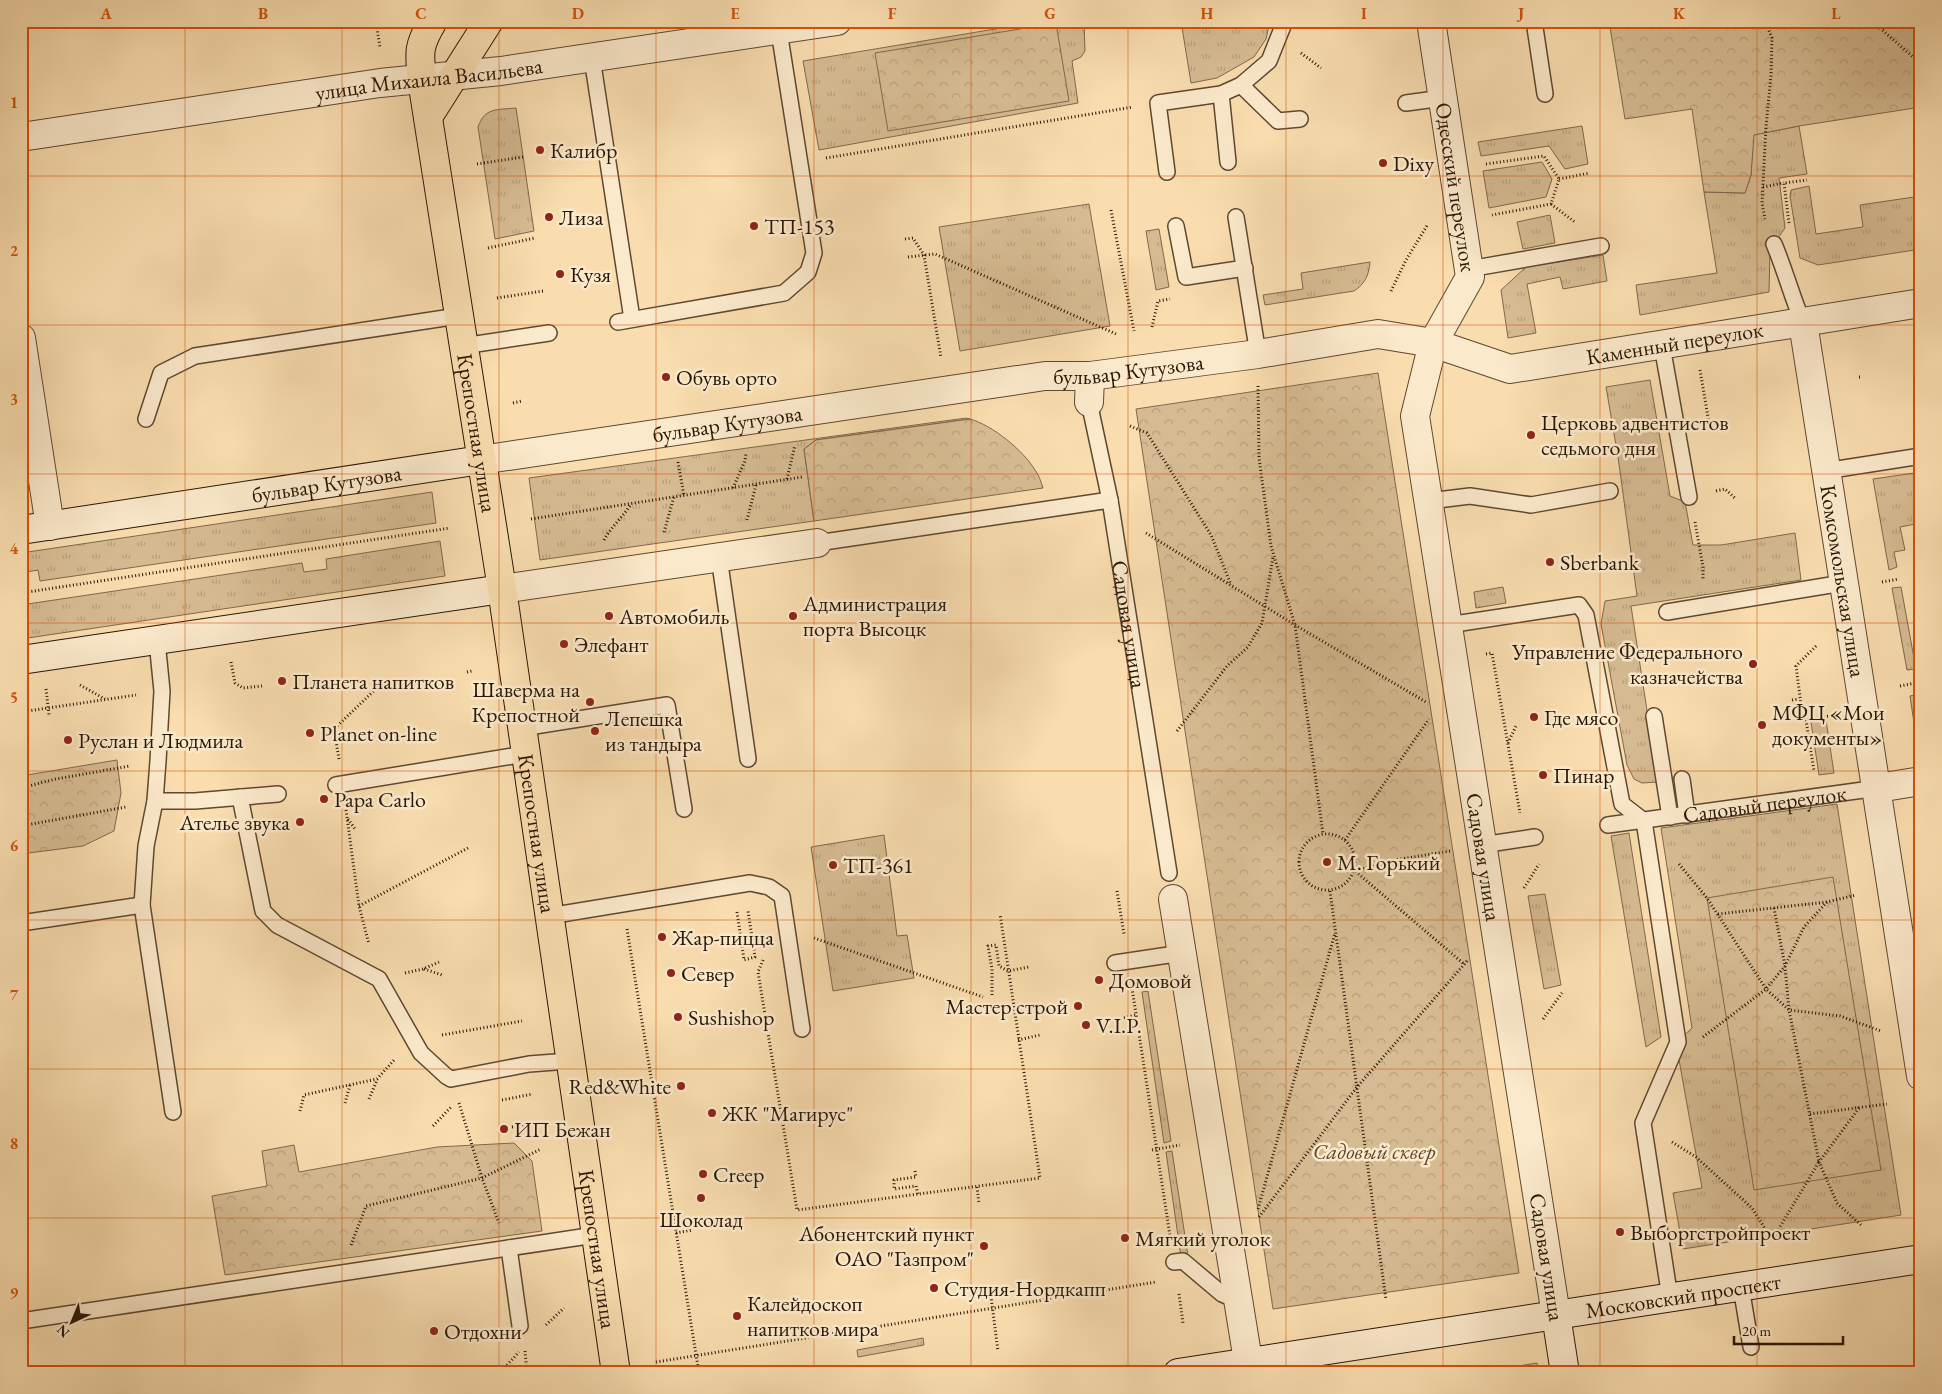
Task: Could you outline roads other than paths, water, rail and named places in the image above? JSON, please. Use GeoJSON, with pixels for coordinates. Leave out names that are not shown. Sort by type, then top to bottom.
{"type":"FeatureCollection","features":[{"type":"Feature","properties":{"kind":"main road","name":"Крепостная улица"},"geometry":{"type":"LineString","coordinates":[[432,21],[419,52],[422,80],[502,589],[616,1373]]}},
{"type":"Feature","properties":{"kind":"main road"},"geometry":{"type":"LineString","coordinates":[[428,116],[489,21]]}},
{"type":"Feature","properties":{"kind":"street","name":"улица Михаила Васильева"},"geometry":{"type":"LineString","coordinates":[[21,137],[380,83],[452,77],[779,31],[837,21]]}},
{"type":"Feature","properties":{"kind":"street","name":"Одесский переулок"},"geometry":{"type":"LineString","coordinates":[[1431,21],[1470,277],[1433,343]]}},
{"type":"Feature","properties":{"kind":"street","name":"Каменный переулок"},"geometry":{"type":"LineString","coordinates":[[1433,343],[1510,369],[1921,303]]}},
{"type":"Feature","properties":{"kind":"street","name":"Комсомольская улица"},"geometry":{"type":"LineString","coordinates":[[1803,323],[1843,583],[1878,788],[1921,1076]]}},
{"type":"Feature","properties":{"kind":"street","name":"бульвар Кутузова"},"geometry":{"type":"LineString","coordinates":[[21,530],[1045,376],[1089,389],[1258,354],[1378,334],[1433,343]]}},
{"type":"Feature","properties":{"kind":"street"},"geometry":{"type":"LineString","coordinates":[[21,338],[50,526]]}},
{"type":"Feature","properties":{"kind":"street","name":"Садовая улица"},"geometry":{"type":"LineString","coordinates":[[1433,343],[1415,416],[1448,625],[1470,847],[1565,1373]]}},
{"type":"Feature","properties":{"kind":"street"},"geometry":{"type":"LineString","coordinates":[[21,660],[817,544]]}},
{"type":"Feature","properties":{"kind":"street","name":"Садовый переулок"},"geometry":{"type":"LineString","coordinates":[[1878,788],[1921,782]]}},
{"type":"Feature","properties":{"kind":"street","name":"Садовая улица"},"geometry":{"type":"LineString","coordinates":[[1171,886],[1249,1368]]}},
{"type":"Feature","properties":{"kind":"street","name":"Московский проспект"},"geometry":{"type":"LineString","coordinates":[[1178,1373],[1249,1368],[1556,1315],[1921,1259]]}},
{"type":"Feature","properties":{"kind":"lane"},"geometry":{"type":"LineString","coordinates":[[1167,172],[1158,103],[1220,94],[1241,86],[1269,61],[1285,21]]}},
{"type":"Feature","properties":{"kind":"lane"},"geometry":{"type":"LineString","coordinates":[[1534,21],[1545,94]]}},
{"type":"Feature","properties":{"kind":"lane"},"geometry":{"type":"LineString","coordinates":[[592,58],[625,320],[784,293],[808,272],[814,253],[779,31]]}},
{"type":"Feature","properties":{"kind":"lane"},"geometry":{"type":"LineString","coordinates":[[1241,86],[1278,121],[1300,119]]}},
{"type":"Feature","properties":{"kind":"lane"},"geometry":{"type":"LineString","coordinates":[[1220,94],[1228,162]]}},
{"type":"Feature","properties":{"kind":"lane"},"geometry":{"type":"LineString","coordinates":[[1406,103],[1444,98]]}},
{"type":"Feature","properties":{"kind":"lane"},"geometry":{"type":"LineString","coordinates":[[1236,217],[1258,354]]}},
{"type":"Feature","properties":{"kind":"lane"},"geometry":{"type":"LineString","coordinates":[[1176,226],[1186,277],[1245,268]]}},
{"type":"Feature","properties":{"kind":"lane"},"geometry":{"type":"LineString","coordinates":[[1774,244],[1786,271],[1789,287],[1803,323]]}},
{"type":"Feature","properties":{"kind":"lane"},"geometry":{"type":"LineString","coordinates":[[1468,269],[1601,246]]}},
{"type":"Feature","properties":{"kind":"lane"},"geometry":{"type":"LineString","coordinates":[[146,419],[161,373],[195,356],[458,316]]}},
{"type":"Feature","properties":{"kind":"lane"},"geometry":{"type":"LineString","coordinates":[[464,346],[549,333]]}},
{"type":"Feature","properties":{"kind":"lane"},"geometry":{"type":"LineString","coordinates":[[1662,346],[1689,497]]}},
{"type":"Feature","properties":{"kind":"lane","name":"Садовая улица"},"geometry":{"type":"LineString","coordinates":[[1089,389],[1110,500],[1171,886]]}},
{"type":"Feature","properties":{"kind":"lane"},"geometry":{"type":"LineString","coordinates":[[1825,471],[1921,456]]}},
{"type":"Feature","properties":{"kind":"lane"},"geometry":{"type":"LineString","coordinates":[[1429,501],[1470,496],[1531,505],[1610,491]]}},
{"type":"Feature","properties":{"kind":"lane"},"geometry":{"type":"LineString","coordinates":[[817,544],[1110,500]]}},
{"type":"Feature","properties":{"kind":"lane"},"geometry":{"type":"LineString","coordinates":[[719,558],[748,759]]}},
{"type":"Feature","properties":{"kind":"lane"},"geometry":{"type":"LineString","coordinates":[[1667,612],[1843,583]]}},
{"type":"Feature","properties":{"kind":"lane"},"geometry":{"type":"LineString","coordinates":[[1448,625],[1579,605],[1586,615],[1622,804],[1644,821],[1678,1042],[1643,1123],[1670,1298]]}},
{"type":"Feature","properties":{"kind":"lane"},"geometry":{"type":"LineString","coordinates":[[157,641],[162,691],[155,801],[146,846],[142,905],[173,1112]]}},
{"type":"Feature","properties":{"kind":"lane"},"geometry":{"type":"LineString","coordinates":[[522,728],[667,705],[684,809]]}},
{"type":"Feature","properties":{"kind":"lane"},"geometry":{"type":"LineString","coordinates":[[1654,716],[1670,817]]}},
{"type":"Feature","properties":{"kind":"lane"},"geometry":{"type":"LineString","coordinates":[[339,784],[526,754]]}},
{"type":"Feature","properties":{"kind":"lane"},"geometry":{"type":"LineString","coordinates":[[1682,779],[1687,815]]}},
{"type":"Feature","properties":{"kind":"lane","name":"Садовый переулок"},"geometry":{"type":"LineString","coordinates":[[1608,825],[1878,788]]}},
{"type":"Feature","properties":{"kind":"lane"},"geometry":{"type":"LineString","coordinates":[[155,801],[278,794]]}},
{"type":"Feature","properties":{"kind":"lane"},"geometry":{"type":"LineString","coordinates":[[240,797],[263,911],[277,925],[378,979],[421,1053],[451,1079],[529,1064],[570,1060]]}},
{"type":"Feature","properties":{"kind":"lane"},"geometry":{"type":"LineString","coordinates":[[1470,847],[1530,838]]}},
{"type":"Feature","properties":{"kind":"lane"},"geometry":{"type":"LineString","coordinates":[[549,916],[750,883],[769,887],[782,896],[802,1029]]}},
{"type":"Feature","properties":{"kind":"lane"},"geometry":{"type":"LineString","coordinates":[[21,923],[142,905]]}},
{"type":"Feature","properties":{"kind":"lane"},"geometry":{"type":"LineString","coordinates":[[1122,961],[1182,953]]}},
{"type":"Feature","properties":{"kind":"lane"},"geometry":{"type":"LineString","coordinates":[[21,1321],[596,1235]]}},
{"type":"Feature","properties":{"kind":"lane"},"geometry":{"type":"LineString","coordinates":[[509,1248],[520,1326]]}},
{"type":"Feature","properties":{"kind":"lane"},"geometry":{"type":"LineString","coordinates":[[1174,1262],[1183,1261],[1222,1294],[1238,1301]]}},
{"type":"Feature","properties":{"kind":"lane"},"geometry":{"type":"LineString","coordinates":[[1741,1287],[1750,1347]]}},
{"type":"Feature","properties":{"kind":"place","name":"Калибр"},"geometry":{"type":"Point","coordinates":[540,150]}},
{"type":"Feature","properties":{"kind":"place","name":"Dixy"},"geometry":{"type":"Point","coordinates":[1383,163]}},
{"type":"Feature","properties":{"kind":"place","name":"Лиза"},"geometry":{"type":"Point","coordinates":[549,217]}},
{"type":"Feature","properties":{"kind":"place","name":"ТП-153"},"geometry":{"type":"Point","coordinates":[754,226]}},
{"type":"Feature","properties":{"kind":"place","name":"Кузя"},"geometry":{"type":"Point","coordinates":[560,274]}},
{"type":"Feature","properties":{"kind":"place","name":"Обувь орто"},"geometry":{"type":"Point","coordinates":[666,377]}},
{"type":"Feature","properties":{"kind":"place","name":"Церковь адвентистов седьмого дня"},"geometry":{"type":"Point","coordinates":[1531,435]}},
{"type":"Feature","properties":{"kind":"place","name":"Sberbank"},"geometry":{"type":"Point","coordinates":[1550,562]}},
{"type":"Feature","properties":{"kind":"place","name":"Автомобиль"},"geometry":{"type":"Point","coordinates":[609,616]}},
{"type":"Feature","properties":{"kind":"place","name":"Администрация порта Высоцк"},"geometry":{"type":"Point","coordinates":[793,616]}},
{"type":"Feature","properties":{"kind":"place","name":"Элефант"},"geometry":{"type":"Point","coordinates":[564,644]}},
{"type":"Feature","properties":{"kind":"place","name":"Управление Федерального казначейства"},"geometry":{"type":"Point","coordinates":[1753,664]}},
{"type":"Feature","properties":{"kind":"place","name":"Планета напитков"},"geometry":{"type":"Point","coordinates":[282,681]}},
{"type":"Feature","properties":{"kind":"place","name":"Шаверма на Крепостной"},"geometry":{"type":"Point","coordinates":[590,702]}},
{"type":"Feature","properties":{"kind":"place","name":"Где мясо"},"geometry":{"type":"Point","coordinates":[1534,717]}},
{"type":"Feature","properties":{"kind":"place","name":"МФЦ «Мои документы»"},"geometry":{"type":"Point","coordinates":[1762,725]}},
{"type":"Feature","properties":{"kind":"place","name":"Лепешка из тандыра"},"geometry":{"type":"Point","coordinates":[595,731]}},
{"type":"Feature","properties":{"kind":"place","name":"Planet on-line"},"geometry":{"type":"Point","coordinates":[310,733]}},
{"type":"Feature","properties":{"kind":"place","name":"Руслан и Людмила"},"geometry":{"type":"Point","coordinates":[68,740]}},
{"type":"Feature","properties":{"kind":"place","name":"Пинар"},"geometry":{"type":"Point","coordinates":[1543,775]}},
{"type":"Feature","properties":{"kind":"place","name":"Papa Carlo"},"geometry":{"type":"Point","coordinates":[324,799]}},
{"type":"Feature","properties":{"kind":"place","name":"Ателье звука"},"geometry":{"type":"Point","coordinates":[300,822]}},
{"type":"Feature","properties":{"kind":"place","name":"М. Горький"},"geometry":{"type":"Point","coordinates":[1327,862]}},
{"type":"Feature","properties":{"kind":"place","name":"ТП-361"},"geometry":{"type":"Point","coordinates":[833,865]}},
{"type":"Feature","properties":{"kind":"place","name":"Жар-пицца"},"geometry":{"type":"Point","coordinates":[662,937]}},
{"type":"Feature","properties":{"kind":"place","name":"Север"},"geometry":{"type":"Point","coordinates":[671,973]}},
{"type":"Feature","properties":{"kind":"place","name":"Домовой"},"geometry":{"type":"Point","coordinates":[1099,980]}},
{"type":"Feature","properties":{"kind":"place","name":"Мастер строй"},"geometry":{"type":"Point","coordinates":[1078,1006]}},
{"type":"Feature","properties":{"kind":"place","name":"Sushishop"},"geometry":{"type":"Point","coordinates":[678,1017]}},
{"type":"Feature","properties":{"kind":"place","name":"V.I.P."},"geometry":{"type":"Point","coordinates":[1086,1025]}},
{"type":"Feature","properties":{"kind":"place","name":"Red&White"},"geometry":{"type":"Point","coordinates":[681,1086]}},
{"type":"Feature","properties":{"kind":"place","name":"ЖК \"Магирус\""},"geometry":{"type":"Point","coordinates":[712,1113]}},
{"type":"Feature","properties":{"kind":"place","name":"ИП Бежан"},"geometry":{"type":"Point","coordinates":[504,1129]}},
{"type":"Feature","properties":{"kind":"place","name":"Creep"},"geometry":{"type":"Point","coordinates":[703,1174]}},
{"type":"Feature","properties":{"kind":"place","name":"Шоколад"},"geometry":{"type":"Point","coordinates":[701,1198]}},
{"type":"Feature","properties":{"kind":"place","name":"Выборгстройпроект"},"geometry":{"type":"Point","coordinates":[1620,1232]}},
{"type":"Feature","properties":{"kind":"place","name":"Мягкий уголок"},"geometry":{"type":"Point","coordinates":[1125,1238]}},
{"type":"Feature","properties":{"kind":"place","name":"Абонентский пункт ОАО \"Газпром\""},"geometry":{"type":"Point","coordinates":[984,1246]}},
{"type":"Feature","properties":{"kind":"place","name":"Студия-Нордкапп"},"geometry":{"type":"Point","coordinates":[934,1288]}},
{"type":"Feature","properties":{"kind":"place","name":"Калейдоскоп напитков мира"},"geometry":{"type":"Point","coordinates":[737,1316]}},
{"type":"Feature","properties":{"kind":"place","name":"Отдохни"},"geometry":{"type":"Point","coordinates":[434,1331]}},
{"type":"Feature","properties":{"kind":"park label","name":"Садовый сквер"},"geometry":{"type":"Point","coordinates":[1374,1151]}}]}
